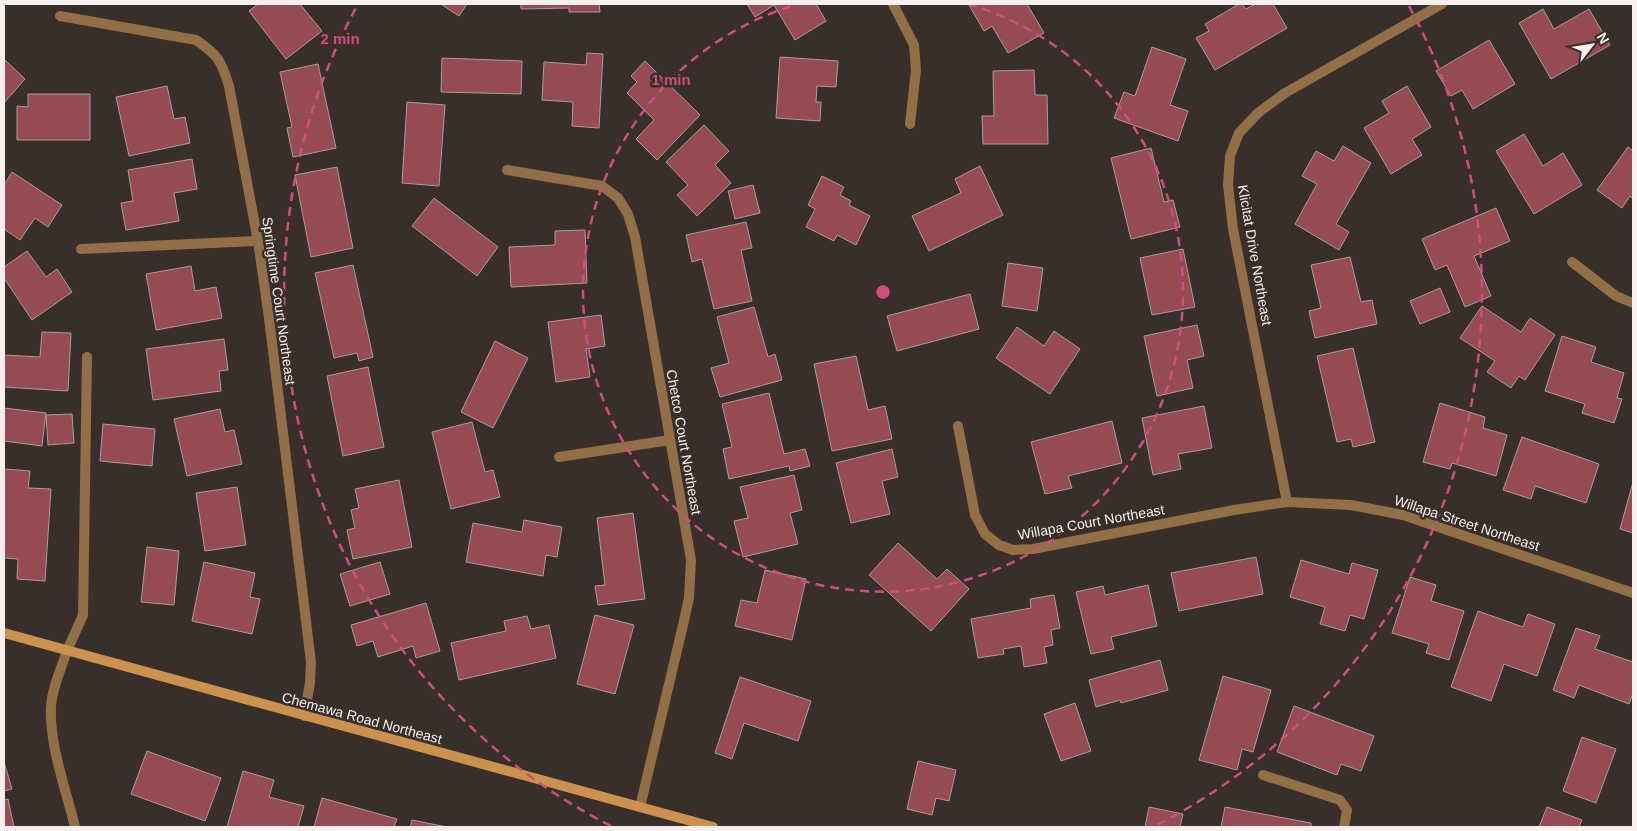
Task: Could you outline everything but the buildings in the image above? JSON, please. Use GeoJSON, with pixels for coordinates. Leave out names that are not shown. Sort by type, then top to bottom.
{"type":"FeatureCollection","features":[{"type":"Feature","properties":{"kind":"main road","name":"Chemawa Road Northeast"},"geometry":{"type":"LineString","coordinates":[[4,633],[713,827]]}},
{"type":"Feature","properties":{"kind":"street"},"geometry":{"type":"LineString","coordinates":[[893,4],[914,45],[916,70],[910,124]]}},
{"type":"Feature","properties":{"kind":"street","name":"Klicitat Drive Northeast"},"geometry":{"type":"LineString","coordinates":[[1287,502],[1233,229],[1228,185],[1230,156],[1239,133],[1258,113],[1285,93],[1442,4]]}},
{"type":"Feature","properties":{"kind":"street","name":"Springtime Court Northeast"},"geometry":{"type":"LineString","coordinates":[[60,16],[196,40],[214,52],[223,65],[229,86],[258,241],[269,318],[311,662],[310,683],[304,716]]}},
{"type":"Feature","properties":{"kind":"street","name":"Chetco Court Northeast"},"geometry":{"type":"LineString","coordinates":[[507,170],[602,186],[618,198],[628,214],[635,237],[691,560],[689,598],[640,807]]}},
{"type":"Feature","properties":{"kind":"street"},"geometry":{"type":"LineString","coordinates":[[82,249],[258,241]]}},
{"type":"Feature","properties":{"kind":"street"},"geometry":{"type":"LineString","coordinates":[[1572,262],[1616,296],[1633,303]]}},
{"type":"Feature","properties":{"kind":"street"},"geometry":{"type":"LineString","coordinates":[[75,827],[53,738],[51,706],[67,651],[83,615],[86,357]]}},
{"type":"Feature","properties":{"kind":"street","name":"Willapa Court Northeast"},"geometry":{"type":"LineString","coordinates":[[958,426],[975,515],[985,534],[999,545],[1013,550],[1033,549],[1234,510],[1287,502]]}},
{"type":"Feature","properties":{"kind":"street"},"geometry":{"type":"LineString","coordinates":[[559,457],[670,440]]}},
{"type":"Feature","properties":{"kind":"street","name":"Willapa Street Northeast"},"geometry":{"type":"LineString","coordinates":[[1287,502],[1351,505],[1404,515],[1633,592]]}},
{"type":"Feature","properties":{"kind":"street"},"geometry":{"type":"LineString","coordinates":[[1263,775],[1340,800],[1347,810],[1344,827]]}}]}
